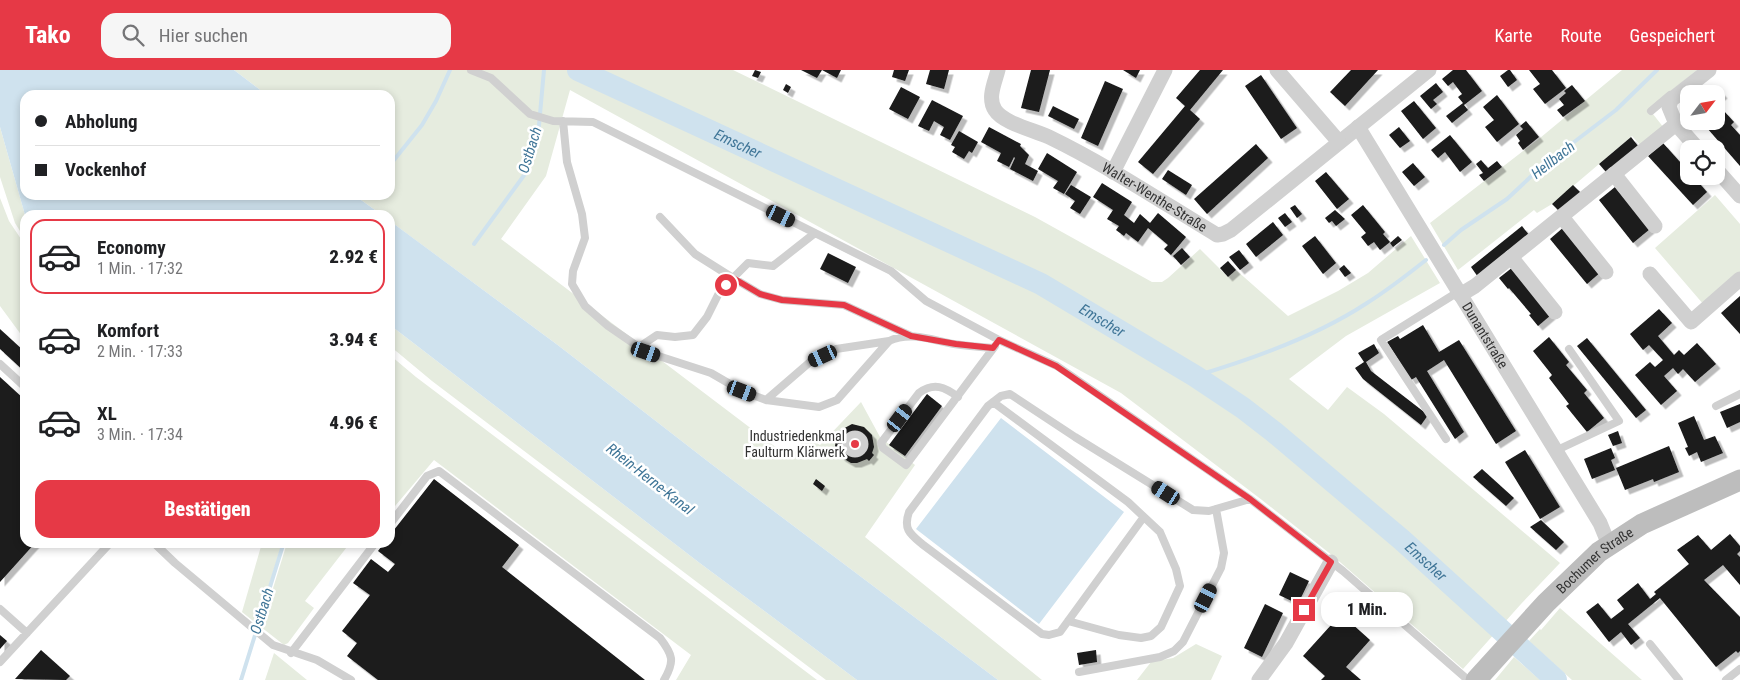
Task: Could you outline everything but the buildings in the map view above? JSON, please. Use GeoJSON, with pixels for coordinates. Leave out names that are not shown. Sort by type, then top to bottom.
{"type":"FeatureCollection","features":[{"type":"Feature","properties":{"kind":"main road","name":"Bochumer Straße"},"geometry":{"type":"LineString","coordinates":[[1476,680],[1588,561],[1609,545],[1626,533],[1658,516],[1740,481]]}},
{"type":"Feature","properties":{"kind":"street","name":"Walter-Wenthe-Straße"},"geometry":{"type":"LineString","coordinates":[[998,70],[991,103],[996,112],[1007,120],[1048,136],[1217,235],[1231,230],[1429,70]]}},
{"type":"Feature","properties":{"kind":"street"},"geometry":{"type":"LineString","coordinates":[[1112,172],[1165,70]]}},
{"type":"Feature","properties":{"kind":"street"},"geometry":{"type":"LineString","coordinates":[[1277,70],[1339,142]]}},
{"type":"Feature","properties":{"kind":"street"},"geometry":{"type":"LineString","coordinates":[[1690,140],[1676,124],[1669,107],[1672,100],[1710,70]]}},
{"type":"Feature","properties":{"kind":"street"},"geometry":{"type":"LineString","coordinates":[[1459,294],[1475,286],[1676,124]]}},
{"type":"Feature","properties":{"kind":"street","name":"Dunantstraße"},"geometry":{"type":"LineString","coordinates":[[1358,128],[1600,523],[1609,545]]}},
{"type":"Feature","properties":{"kind":"street"},"geometry":{"type":"LineString","coordinates":[[1614,174],[1655,226]]}},
{"type":"Feature","properties":{"kind":"street"},"geometry":{"type":"LineString","coordinates":[[1725,179],[1740,196]]}},
{"type":"Feature","properties":{"kind":"street"},"geometry":{"type":"LineString","coordinates":[[1562,217],[1606,272]]}},
{"type":"Feature","properties":{"kind":"street"},"geometry":{"type":"LineString","coordinates":[[1511,257],[1555,312]]}},
{"type":"Feature","properties":{"kind":"street"},"geometry":{"type":"LineString","coordinates":[[1650,274],[1691,322],[1740,279]]}},
{"type":"Feature","properties":{"kind":"street"},"geometry":{"type":"LineString","coordinates":[[1259,680],[1286,643],[1331,562]]}},
{"type":"Feature","properties":{"kind":"lane"},"geometry":{"type":"LineString","coordinates":[[471,70],[491,78],[530,114],[553,120],[593,122],[891,271],[926,301],[999,340],[1056,366],[1250,499],[1395,615],[1468,680]]}},
{"type":"Feature","properties":{"kind":"lane"},"geometry":{"type":"LineString","coordinates":[[1650,111],[1701,70]]}},
{"type":"Feature","properties":{"kind":"lane"},"geometry":{"type":"LineString","coordinates":[[563,121],[567,162],[582,214],[585,238],[573,271],[572,284],[584,306],[608,326],[646,352],[711,373],[742,391],[766,400],[819,407],[837,400],[888,342]]}},
{"type":"Feature","properties":{"kind":"lane"},"geometry":{"type":"LineString","coordinates":[[660,217],[695,254],[760,294],[782,300],[844,305],[911,336],[993,348]]}},
{"type":"Feature","properties":{"kind":"lane"},"geometry":{"type":"LineString","coordinates":[[639,347],[657,335],[675,337],[693,335],[707,317],[719,293],[748,263],[773,266],[815,233]]}},
{"type":"Feature","properties":{"kind":"lane"},"geometry":{"type":"LineString","coordinates":[[1446,439],[1381,340],[1459,294]]}},
{"type":"Feature","properties":{"kind":"lane"},"geometry":{"type":"LineString","coordinates":[[766,400],[810,362],[836,349],[888,342],[896,338],[911,336]]}},
{"type":"Feature","properties":{"kind":"lane"},"geometry":{"type":"LineString","coordinates":[[958,397],[946,388],[934,387],[919,393],[881,443],[883,448],[906,465],[958,397],[999,340]]}},
{"type":"Feature","properties":{"kind":"lane"},"geometry":{"type":"LineString","coordinates":[[1555,451],[1619,421],[1569,350]]}},
{"type":"Feature","properties":{"kind":"lane"},"geometry":{"type":"LineString","coordinates":[[0,364],[20,382]]}},
{"type":"Feature","properties":{"kind":"lane"},"geometry":{"type":"LineString","coordinates":[[1143,518],[1060,632],[1050,635],[1042,634],[909,533],[906,521],[909,512],[988,406],[1001,396],[1010,394],[1075,437],[1193,510],[1216,509],[1250,499]]}},
{"type":"Feature","properties":{"kind":"lane"},"geometry":{"type":"LineString","coordinates":[[1716,406],[1740,394]]}},
{"type":"Feature","properties":{"kind":"lane"},"geometry":{"type":"LineString","coordinates":[[993,402],[1128,502],[1160,532],[1171,554],[1180,586],[1161,626],[1151,636],[1141,638],[1119,635],[1068,621]]}},
{"type":"Feature","properties":{"kind":"lane"},"geometry":{"type":"LineString","coordinates":[[395,518],[427,476],[439,472],[660,638],[671,653],[671,668],[664,680]]}},
{"type":"Feature","properties":{"kind":"lane"},"geometry":{"type":"LineString","coordinates":[[1079,672],[1160,657],[1174,651],[1183,642],[1221,568],[1224,553],[1216,509]]}},
{"type":"Feature","properties":{"kind":"lane"},"geometry":{"type":"LineString","coordinates":[[0,662],[105,548]]}},
{"type":"Feature","properties":{"kind":"lane"},"geometry":{"type":"LineString","coordinates":[[159,548],[273,645],[317,660],[351,680]]}},
{"type":"Feature","properties":{"kind":"lane"},"geometry":{"type":"LineString","coordinates":[[291,652],[371,548]]}},
{"type":"Feature","properties":{"kind":"lane"},"geometry":{"type":"LineString","coordinates":[[0,609],[27,633]]}},
{"type":"Feature","properties":{"kind":"lane"},"geometry":{"type":"LineString","coordinates":[[1650,644],[1679,680]]}},
{"type":"Feature","properties":{"kind":"lane"},"geometry":{"type":"LineString","coordinates":[[1726,680],[1740,669]]}},
{"type":"Feature","properties":{"kind":"shaded area"},"geometry":{"type":"Polygon","coordinates":[[[234,70],[733,70],[1035,217],[1152,282],[1162,282],[1168,278],[1200,249],[1228,277],[1236,270],[1288,316],[1338,291],[1368,273],[1411,236],[1440,283],[1346,336],[1289,379],[1328,410],[1347,387],[1384,414],[1560,563],[1463,669],[1333,556],[1121,393],[570,90],[546,176],[501,239],[790,458],[807,436],[820,445],[861,402],[880,437],[915,465],[865,537],[1042,680],[998,680],[710,463],[559,346],[395,225],[395,210],[375,210],[361,200],[395,200],[395,90],[260,90],[234,70]]]}},
{"type":"Feature","properties":{"kind":"shaded area"},"geometry":{"type":"Polygon","coordinates":[[[1622,70],[1697,70],[1649,109],[1664,128],[1641,146],[1632,136],[1552,204],[1537,213],[1534,210],[1458,270],[1430,223],[1540,138],[1622,70]]]}},
{"type":"Feature","properties":{"kind":"shaded area"},"geometry":{"type":"Polygon","coordinates":[[[0,127],[24,210],[20,210],[20,231],[15,223],[0,177],[0,127]]]}},
{"type":"Feature","properties":{"kind":"shaded area"},"geometry":{"type":"Polygon","coordinates":[[[1715,195],[1740,224],[1740,273],[1704,305],[1655,248],[1715,195]]]}},
{"type":"Feature","properties":{"kind":"shaded area"},"geometry":{"type":"Polygon","coordinates":[[[0,198],[9,221],[20,238],[20,333],[0,306],[0,198]]]}},
{"type":"Feature","properties":{"kind":"shaded area"},"geometry":{"type":"Polygon","coordinates":[[[395,329],[701,564],[857,680],[826,680],[432,381],[395,350],[395,329]]]}},
{"type":"Feature","properties":{"kind":"shaded area"},"geometry":{"type":"Polygon","coordinates":[[[395,359],[817,680],[676,680],[691,655],[434,460],[395,506],[395,359]]]}},
{"type":"Feature","properties":{"kind":"shaded area"},"geometry":{"type":"Polygon","coordinates":[[[261,548],[280,548],[257,624],[242,612],[261,548]]]}},
{"type":"Feature","properties":{"kind":"shaded area"},"geometry":{"type":"Polygon","coordinates":[[[285,548],[346,548],[305,601],[314,608],[288,643],[284,645],[261,627],[285,548]]]}},
{"type":"Feature","properties":{"kind":"shaded area"},"geometry":{"type":"Polygon","coordinates":[[[1560,608],[1642,680],[1572,680],[1529,641],[1560,608]]]}},
{"type":"Feature","properties":{"kind":"shaded area"},"geometry":{"type":"Polygon","coordinates":[[[1196,644],[1222,656],[1211,680],[1137,680],[1151,662],[1173,658],[1196,644]]]}},
{"type":"Feature","properties":{"kind":"shaded area"},"geometry":{"type":"Polygon","coordinates":[[[274,653],[307,680],[265,680],[274,653]]]}},
{"type":"Feature","properties":{"kind":"shaded area"},"geometry":{"type":"Polygon","coordinates":[[[1514,657],[1540,680],[1495,680],[1514,657]]]}},
{"type":"Feature","properties":{"kind":"water"},"geometry":{"type":"Polygon","coordinates":[[[0,70],[234,70],[260,90],[20,90],[20,197],[0,127],[0,70]]]}},
{"type":"Feature","properties":{"kind":"water"},"geometry":{"type":"Polygon","coordinates":[[[21,200],[361,200],[375,210],[24,210],[21,200]]]}},
{"type":"Feature","properties":{"kind":"water","name":"Rhein-Herne-Kanal"},"geometry":{"type":"Polygon","coordinates":[[[395,225],[559,346],[710,463],[998,680],[857,680],[701,564],[395,329],[395,225]]]}},
{"type":"Feature","properties":{"kind":"water"},"geometry":{"type":"Polygon","coordinates":[[[1001,418],[1124,512],[1039,624],[916,529],[1001,418]]]}},
{"type":"Feature","properties":{"kind":"waterway","name":"Ostbach"},"geometry":{"type":"LineString","coordinates":[[395,159],[422,125],[436,101],[450,70]]}},
{"type":"Feature","properties":{"kind":"waterway","name":"Ostbach"},"geometry":{"type":"LineString","coordinates":[[474,244],[525,174],[533,155],[539,125],[544,70]]}},
{"type":"Feature","properties":{"kind":"waterway","name":"Emscher"},"geometry":{"type":"LineString","coordinates":[[578,70],[1041,284],[1195,376],[1243,408],[1274,432],[1402,540],[1556,680]]}},
{"type":"Feature","properties":{"kind":"waterway","name":"Hellbach"},"geometry":{"type":"LineString","coordinates":[[1444,245],[1461,230],[1507,199],[1540,168],[1616,110],[1657,70]]}},
{"type":"Feature","properties":{"kind":"waterway","name":"Hellbach"},"geometry":{"type":"LineString","coordinates":[[1195,376],[1284,346],[1327,326],[1375,298],[1426,260]]}},
{"type":"Feature","properties":{"kind":"waterway","name":"Ostbach"},"geometry":{"type":"LineString","coordinates":[[241,680],[282,548]]}},
{"type":"Feature","properties":{"kind":"place","name":"Industriedenkmal Faulturm Klärwerk"},"geometry":{"type":"Point","coordinates":[855,444]}},
{"type":"Feature","properties":{"kind":"route"},"geometry":{"type":"LineString","coordinates":[[726,285],[733,278],[760,294],[782,300],[844,305],[911,336],[993,348],[999,340],[1056,366],[1250,499],[1331,562],[1304,610]]}}]}
